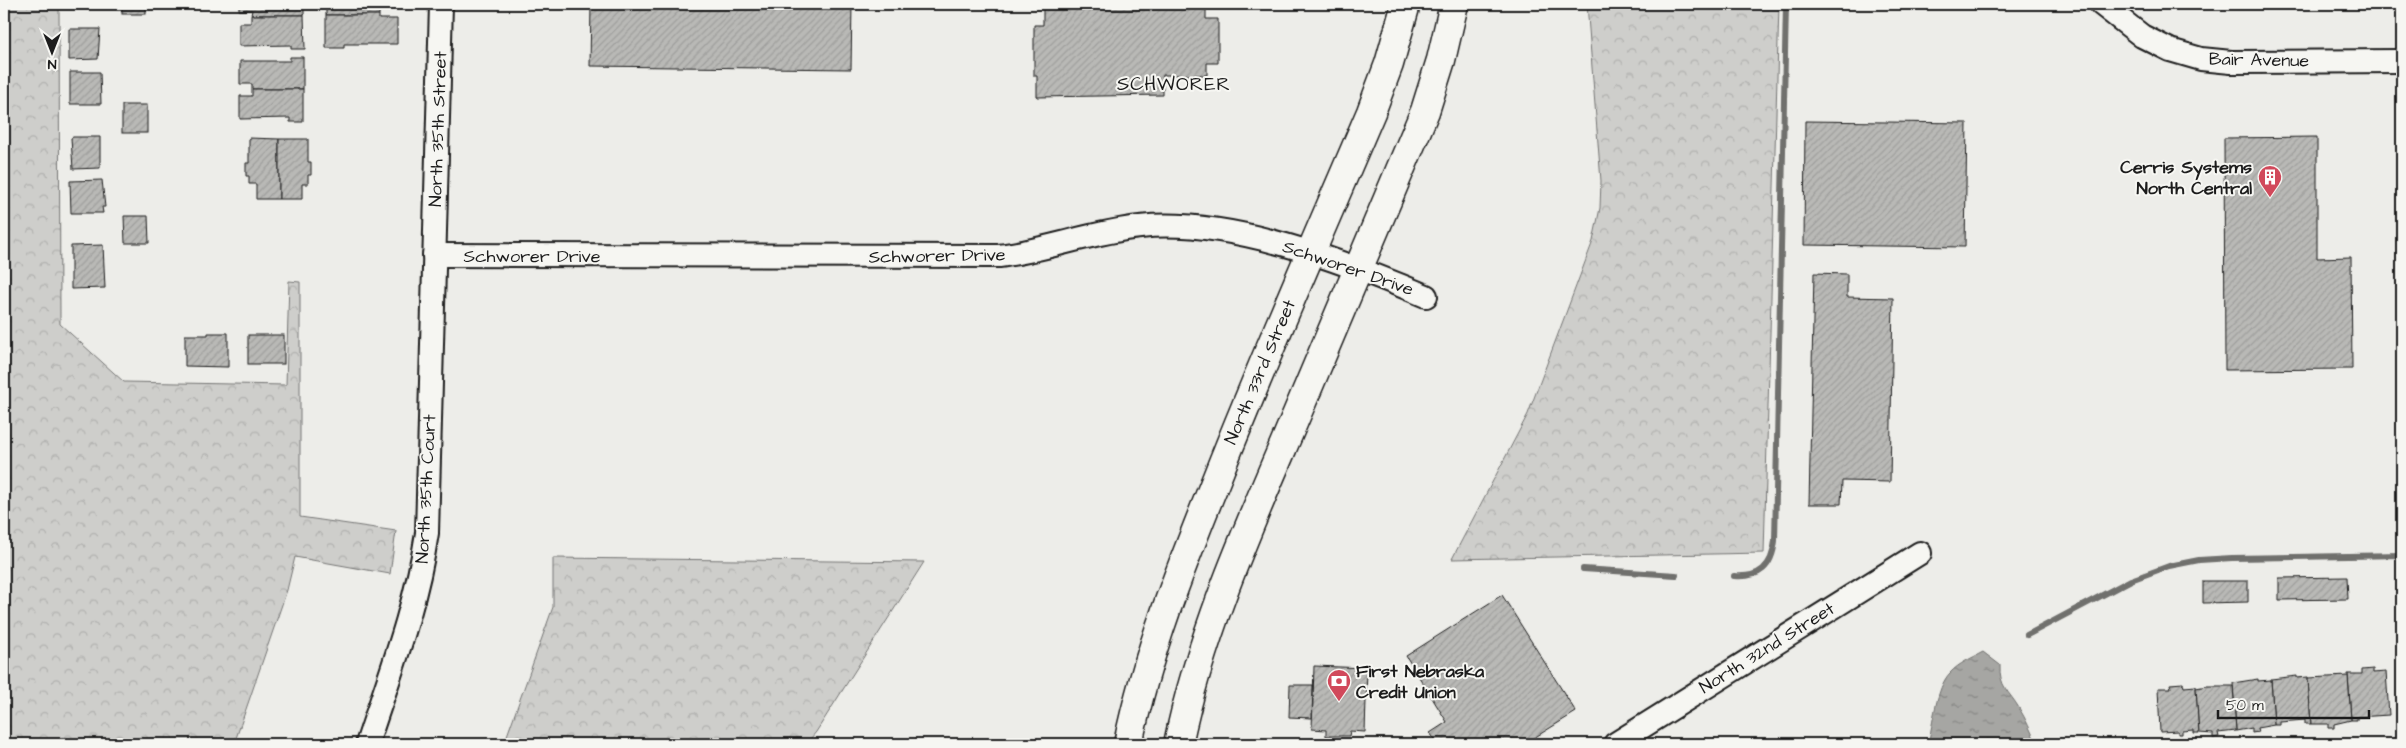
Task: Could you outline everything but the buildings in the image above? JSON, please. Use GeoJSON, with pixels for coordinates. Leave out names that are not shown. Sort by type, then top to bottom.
{"type":"FeatureCollection","features":[{"type":"Feature","properties":{"kind":"main road","name":"North 33rd Street"},"geometry":{"type":"LineString","coordinates":[[1128,744],[1147,663],[1164,612],[1235,430],[1371,112],[1389,64],[1406,4]]}},
{"type":"Feature","properties":{"kind":"main road"},"geometry":{"type":"LineString","coordinates":[[1178,744],[1194,679],[1226,585],[1264,490],[1425,111],[1441,60],[1454,4]]}},
{"type":"Feature","properties":{"kind":"street","name":"North 35th Street"},"geometry":{"type":"LineString","coordinates":[[434,255],[441,4]]}},
{"type":"Feature","properties":{"kind":"street","name":"Bair Avenue"},"geometry":{"type":"LineString","coordinates":[[2101,4],[2142,36],[2170,50],[2201,59],[2231,62],[2402,61]]}},
{"type":"Feature","properties":{"kind":"street","name":"Schworer Drive"},"geometry":{"type":"LineString","coordinates":[[434,255],[999,256],[1043,249],[1114,231],[1160,225],[1182,225],[1221,230],[1310,253],[1426,296]]}},
{"type":"Feature","properties":{"kind":"street","name":"North 35th Court"},"geometry":{"type":"LineString","coordinates":[[367,744],[412,611],[421,577],[427,533],[434,255]]}},
{"type":"Feature","properties":{"kind":"street","name":"North 32nd Street"},"geometry":{"type":"LineString","coordinates":[[1615,744],[1920,552]]}},
{"type":"Feature","properties":{"kind":"green space"},"geometry":{"type":"Polygon","coordinates":[[[4,4],[59,4],[60,324],[124,382],[286,385],[289,281],[300,282],[300,517],[396,531],[390,574],[295,557],[287,590],[234,744],[4,744],[4,4]]]}},
{"type":"Feature","properties":{"kind":"green space"},"geometry":{"type":"Polygon","coordinates":[[[1587,4],[1779,4],[1764,553],[1452,559],[1528,414],[1593,241],[1600,208],[1601,181],[1587,4]]]}},
{"type":"Feature","properties":{"kind":"green space"},"geometry":{"type":"Polygon","coordinates":[[[553,558],[924,562],[816,732],[806,744],[504,744],[553,607],[553,558]]]}},
{"type":"Feature","properties":{"kind":"water"},"geometry":{"type":"Polygon","coordinates":[[[1983,652],[2000,665],[2003,684],[2022,712],[2037,744],[1928,744],[1938,697],[1945,679],[1957,666],[1983,652]]]}},
{"type":"Feature","properties":{"kind":"waterway"},"geometry":{"type":"LineString","coordinates":[[1734,576],[1751,575],[1763,569],[1771,558],[1775,541],[1786,4]]}},
{"type":"Feature","properties":{"kind":"waterway"},"geometry":{"type":"LineString","coordinates":[[2027,635],[2131,580],[2169,566],[2199,560],[2232,558],[2402,555]]}},
{"type":"Feature","properties":{"kind":"waterway"},"geometry":{"type":"LineString","coordinates":[[1583,569],[1676,575]]}},
{"type":"Feature","properties":{"kind":"place","name":"Cerris Systems North Central"},"geometry":{"type":"Point","coordinates":[2270,198]}},
{"type":"Feature","properties":{"kind":"place","name":"First Nebraska Credit Union"},"geometry":{"type":"Point","coordinates":[1339,702]}},
{"type":"Feature","properties":{"kind":"district","name":"SCHWORER"},"geometry":{"type":"Point","coordinates":[1174,84]}}]}
